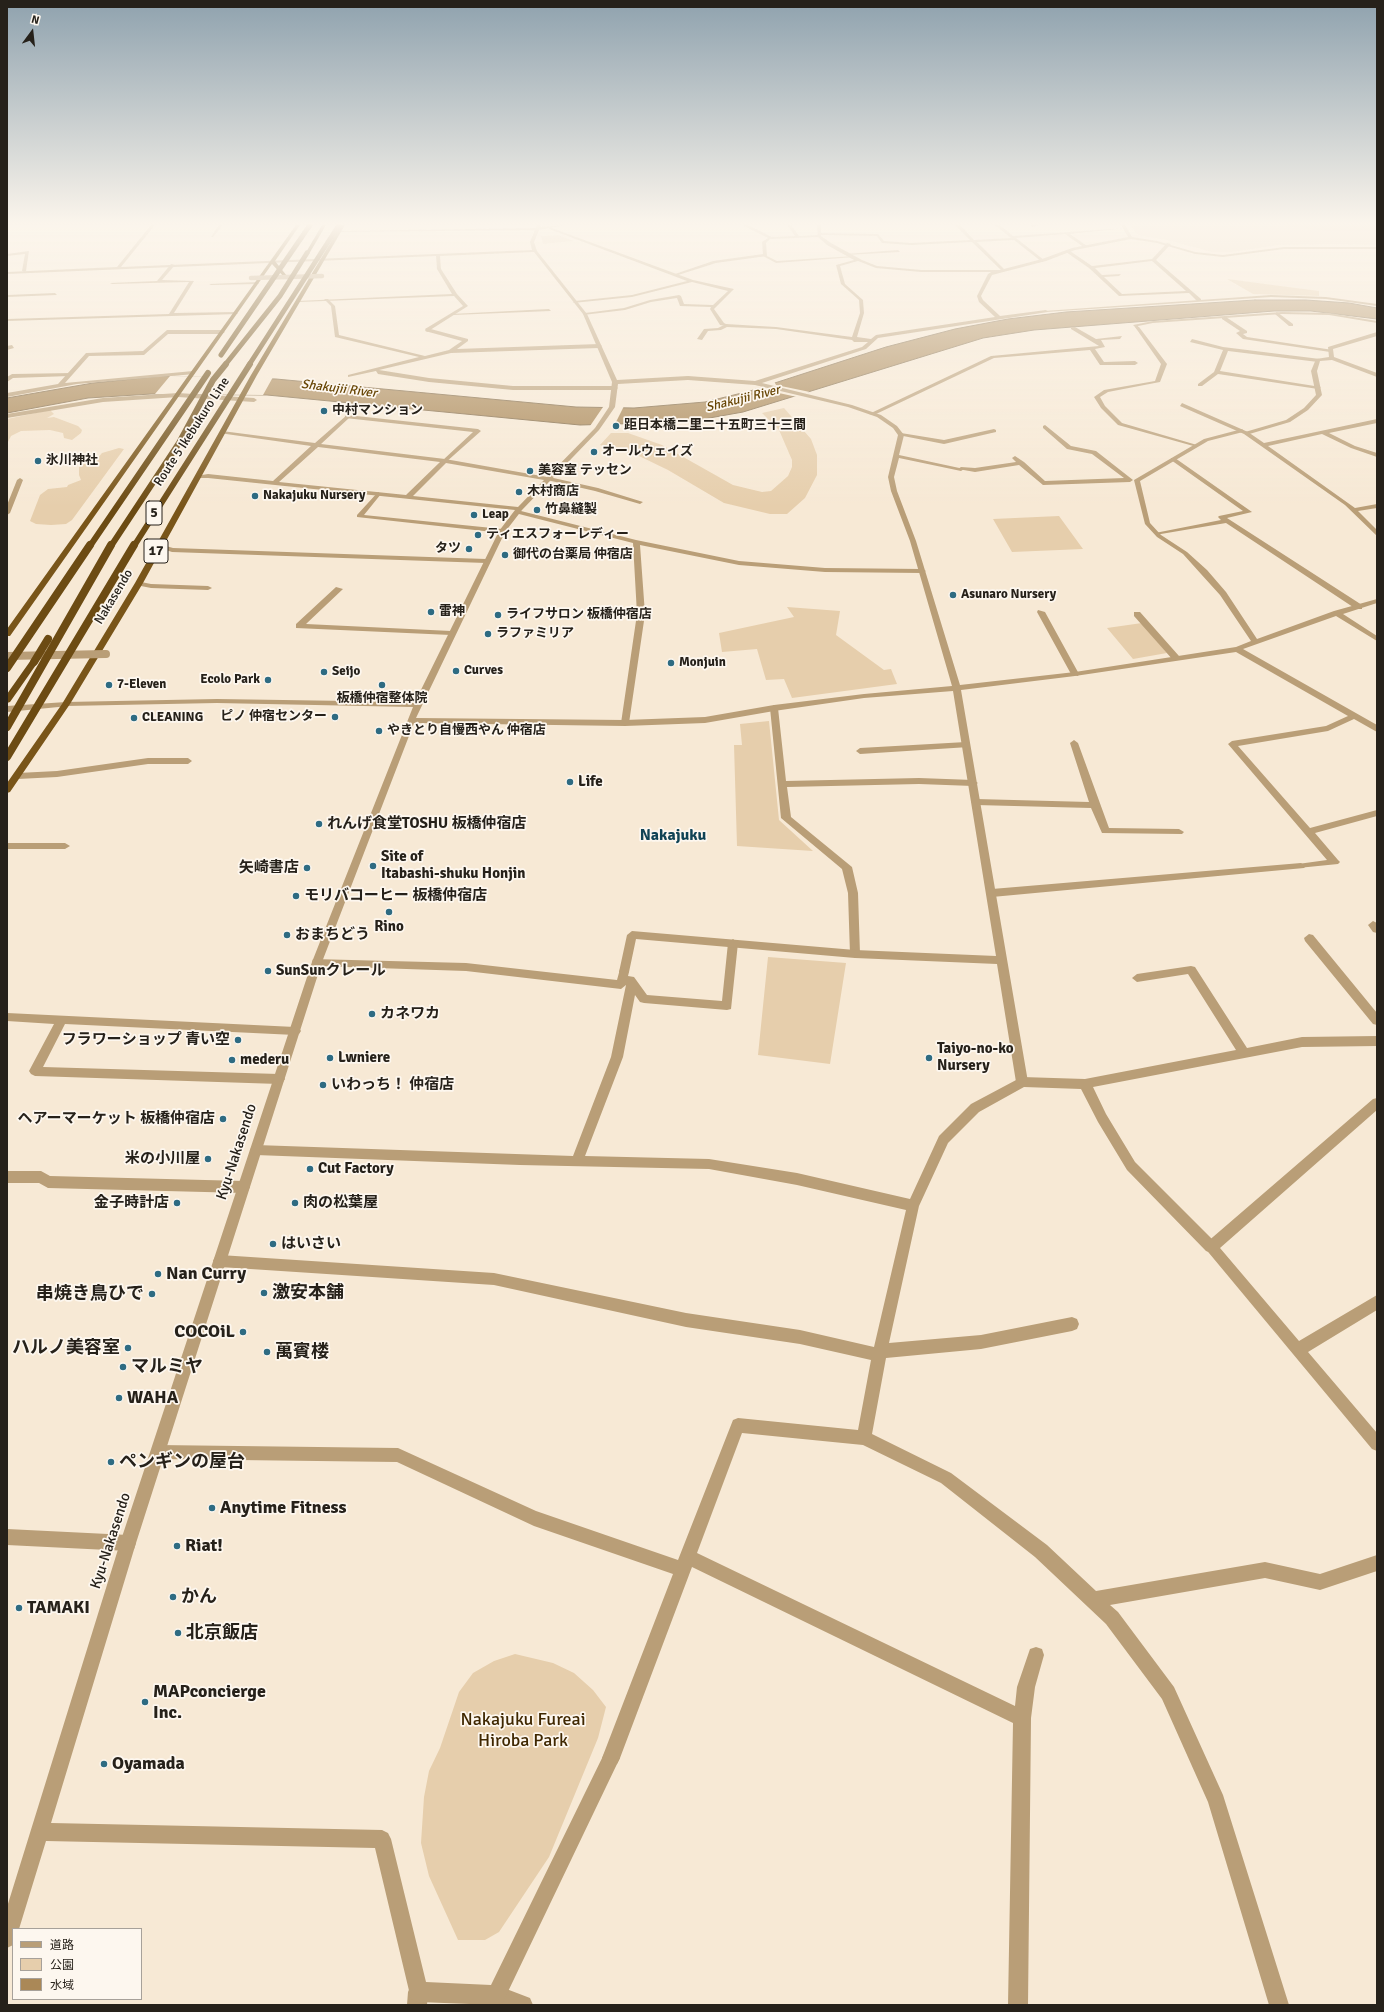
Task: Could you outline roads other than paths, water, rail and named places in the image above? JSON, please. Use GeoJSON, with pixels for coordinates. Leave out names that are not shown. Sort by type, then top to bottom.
{"type":"FeatureCollection","features":[{"type":"Feature","properties":{"kind":"highway"},"geometry":{"type":"LineString","coordinates":[[7,634],[232,319]]}},
{"type":"Feature","properties":{"kind":"highway","name":"Route 5 Ikebukuro Line"},"geometry":{"type":"LineString","coordinates":[[7,668],[246,319]]}},
{"type":"Feature","properties":{"kind":"highway"},"geometry":{"type":"LineString","coordinates":[[7,700],[256,319]]}},
{"type":"Feature","properties":{"kind":"highway"},"geometry":{"type":"LineString","coordinates":[[7,727],[107,552],[179,444],[213,380],[262,319]]}},
{"type":"Feature","properties":{"kind":"highway","name":"Route 5 Ikebukuro Line"},"geometry":{"type":"LineString","coordinates":[[7,757],[143,531],[280,319]]}},
{"type":"Feature","properties":{"kind":"highway","name":"Nakasendo"},"geometry":{"type":"LineString","coordinates":[[7,790],[66,704],[139,583],[254,376],[288,319]]}},
{"type":"Feature","properties":{"kind":"street"},"geometry":{"type":"LineString","coordinates":[[7,320],[37,319]]}},
{"type":"Feature","properties":{"kind":"street"},"geometry":{"type":"LineString","coordinates":[[334,319],[336,336],[383,346],[426,358]]}},
{"type":"Feature","properties":{"kind":"street"},"geometry":{"type":"LineString","coordinates":[[446,319],[427,330],[466,340],[451,351]]}},
{"type":"Feature","properties":{"kind":"street"},"geometry":{"type":"LineString","coordinates":[[587,319],[615,385]]}},
{"type":"Feature","properties":{"kind":"street"},"geometry":{"type":"LineString","coordinates":[[719,319],[722,324],[726,325],[776,328],[854,340],[872,341]]}},
{"type":"Feature","properties":{"kind":"street"},"geometry":{"type":"LineString","coordinates":[[854,340],[860,319]]}},
{"type":"Feature","properties":{"kind":"street"},"geometry":{"type":"LineString","coordinates":[[758,384],[864,348],[876,338],[987,319]]}},
{"type":"Feature","properties":{"kind":"street"},"geometry":{"type":"LineString","coordinates":[[1195,446],[1120,424],[1103,407],[1097,397],[1106,391],[1157,382],[1164,364],[1135,325],[1153,322],[1208,319]]}},
{"type":"Feature","properties":{"kind":"street"},"geometry":{"type":"LineString","coordinates":[[1225,319],[1245,332],[1239,333],[1245,338],[1330,350],[1330,348],[1377,334]]}},
{"type":"Feature","properties":{"kind":"street"},"geometry":{"type":"LineString","coordinates":[[1284,319],[1291,325]]}},
{"type":"Feature","properties":{"kind":"street"},"geometry":{"type":"LineString","coordinates":[[1358,319],[1377,322]]}},
{"type":"Feature","properties":{"kind":"street"},"geometry":{"type":"LineString","coordinates":[[700,338],[706,330],[719,329],[726,325]]}},
{"type":"Feature","properties":{"kind":"street"},"geometry":{"type":"LineString","coordinates":[[1073,328],[1100,343]]}},
{"type":"Feature","properties":{"kind":"street"},"geometry":{"type":"LineString","coordinates":[[60,385],[88,354],[144,353],[167,332],[222,332]]}},
{"type":"Feature","properties":{"kind":"street"},"geometry":{"type":"LineString","coordinates":[[872,414],[993,357],[1092,348],[1102,346],[1098,339],[1120,337]]}},
{"type":"Feature","properties":{"kind":"street"},"geometry":{"type":"LineString","coordinates":[[1192,341],[1209,347],[1318,360],[1332,358],[1377,375]]}},
{"type":"Feature","properties":{"kind":"street"},"geometry":{"type":"LineString","coordinates":[[350,376],[451,351],[599,346]]}},
{"type":"Feature","properties":{"kind":"street"},"geometry":{"type":"LineString","coordinates":[[1092,348],[1102,364],[1135,363]]}},
{"type":"Feature","properties":{"kind":"street"},"geometry":{"type":"LineString","coordinates":[[1200,385],[1217,372],[1226,348]]}},
{"type":"Feature","properties":{"kind":"street"},"geometry":{"type":"LineString","coordinates":[[1330,350],[1332,358]]}},
{"type":"Feature","properties":{"kind":"street"},"geometry":{"type":"LineString","coordinates":[[1015,458],[1043,483],[1137,480],[1206,440],[1288,421],[1306,409],[1319,395],[1314,371],[1318,360]]}},
{"type":"Feature","properties":{"kind":"street"},"geometry":{"type":"LineString","coordinates":[[372,370],[429,380],[514,388],[615,385],[688,378],[758,384],[850,406],[872,414],[895,427],[901,435],[944,442],[994,431]]}},
{"type":"Feature","properties":{"kind":"street"},"geometry":{"type":"LineString","coordinates":[[1217,372],[1318,387]]}},
{"type":"Feature","properties":{"kind":"street"},"geometry":{"type":"LineString","coordinates":[[7,380],[12,376],[70,374]]}},
{"type":"Feature","properties":{"kind":"street"},"geometry":{"type":"LineString","coordinates":[[7,395],[60,385],[109,379],[192,374]]}},
{"type":"Feature","properties":{"kind":"street","name":"Kyu-Nakasendo"},"geometry":{"type":"LineString","coordinates":[[7,1938],[12,1905],[39,1832],[128,1543],[317,962],[410,720],[486,560],[502,531],[518,510],[599,426],[612,407],[615,385]]}},
{"type":"Feature","properties":{"kind":"street"},"geometry":{"type":"LineString","coordinates":[[7,416],[103,400],[178,395],[242,398],[254,400]]}},
{"type":"Feature","properties":{"kind":"street"},"geometry":{"type":"LineString","coordinates":[[1182,405],[1244,432],[1264,445],[1353,510],[1377,534]]}},
{"type":"Feature","properties":{"kind":"street"},"geometry":{"type":"LineString","coordinates":[[274,483],[346,417],[478,431],[408,497]]}},
{"type":"Feature","properties":{"kind":"street"},"geometry":{"type":"LineString","coordinates":[[1264,445],[1377,421]]}},
{"type":"Feature","properties":{"kind":"street"},"geometry":{"type":"LineString","coordinates":[[1045,427],[1069,448],[1094,452],[1128,480]]}},
{"type":"Feature","properties":{"kind":"street"},"geometry":{"type":"LineString","coordinates":[[222,433],[445,461],[596,489],[640,502]]}},
{"type":"Feature","properties":{"kind":"street"},"geometry":{"type":"LineString","coordinates":[[1324,433],[1353,447],[1377,455]]}},
{"type":"Feature","properties":{"kind":"street"},"geometry":{"type":"LineString","coordinates":[[901,435],[891,477],[894,491],[922,571],[957,688],[1022,1082]]}},
{"type":"Feature","properties":{"kind":"street"},"geometry":{"type":"LineString","coordinates":[[896,456],[960,469],[975,470],[1022,463]]}},
{"type":"Feature","properties":{"kind":"street"},"geometry":{"type":"LineString","coordinates":[[1173,459],[1249,512],[1221,517],[1226,521],[1359,607]]}},
{"type":"Feature","properties":{"kind":"street"},"geometry":{"type":"LineString","coordinates":[[198,477],[208,476],[518,510],[636,542],[739,563],[825,570],[922,571]]}},
{"type":"Feature","properties":{"kind":"street"},"geometry":{"type":"LineString","coordinates":[[7,513],[20,480]]}},
{"type":"Feature","properties":{"kind":"street"},"geometry":{"type":"LineString","coordinates":[[1137,480],[1144,517],[1147,524],[1157,534],[1185,553],[1204,572],[1223,594],[1256,643]]}},
{"type":"Feature","properties":{"kind":"street"},"geometry":{"type":"LineString","coordinates":[[378,494],[359,516],[502,531]]}},
{"type":"Feature","properties":{"kind":"street"},"geometry":{"type":"LineString","coordinates":[[1353,510],[1377,506]]}},
{"type":"Feature","properties":{"kind":"street"},"geometry":{"type":"LineString","coordinates":[[1157,534],[1226,521]]}},
{"type":"Feature","properties":{"kind":"street"},"geometry":{"type":"LineString","coordinates":[[625,723],[641,614],[636,542]]}},
{"type":"Feature","properties":{"kind":"street"},"geometry":{"type":"LineString","coordinates":[[159,546],[172,550],[486,560]]}},
{"type":"Feature","properties":{"kind":"street"},"geometry":{"type":"LineString","coordinates":[[139,583],[151,586],[208,588]]}},
{"type":"Feature","properties":{"kind":"street"},"geometry":{"type":"LineString","coordinates":[[339,590],[300,626],[452,633]]}},
{"type":"Feature","properties":{"kind":"street"},"geometry":{"type":"LineString","coordinates":[[410,720],[625,723],[705,720],[774,708],[864,696],[957,688],[1075,674],[1237,649],[1337,613],[1376,602]]}},
{"type":"Feature","properties":{"kind":"street"},"geometry":{"type":"LineString","coordinates":[[1041,612],[1075,674]]}},
{"type":"Feature","properties":{"kind":"street"},"geometry":{"type":"LineString","coordinates":[[1337,613],[1377,639]]}},
{"type":"Feature","properties":{"kind":"street"},"geometry":{"type":"LineString","coordinates":[[1137,614],[1176,658]]}},
{"type":"Feature","properties":{"kind":"street"},"geometry":{"type":"LineString","coordinates":[[1237,649],[1377,729]]}},
{"type":"Feature","properties":{"kind":"street"},"geometry":{"type":"LineString","coordinates":[[7,656],[106,654]]}},
{"type":"Feature","properties":{"kind":"street"},"geometry":{"type":"LineString","coordinates":[[7,708],[66,704],[217,701],[416,705]]}},
{"type":"Feature","properties":{"kind":"street"},"geometry":{"type":"LineString","coordinates":[[774,708],[786,818],[847,868],[853,894],[855,954]]}},
{"type":"Feature","properties":{"kind":"street"},"geometry":{"type":"LineString","coordinates":[[992,893],[1335,862],[1232,744],[1328,728],[1354,716]]}},
{"type":"Feature","properties":{"kind":"street"},"geometry":{"type":"LineString","coordinates":[[1074,744],[1094,805],[1105,831],[1179,832]]}},
{"type":"Feature","properties":{"kind":"street"},"geometry":{"type":"LineString","coordinates":[[860,751],[966,745]]}},
{"type":"Feature","properties":{"kind":"street"},"geometry":{"type":"LineString","coordinates":[[18,776],[58,774],[148,761],[188,761]]}},
{"type":"Feature","properties":{"kind":"street"},"geometry":{"type":"LineString","coordinates":[[782,784],[919,781],[973,783]]}},
{"type":"Feature","properties":{"kind":"street"},"geometry":{"type":"LineString","coordinates":[[976,802],[1094,805]]}},
{"type":"Feature","properties":{"kind":"street"},"geometry":{"type":"LineString","coordinates":[[1308,832],[1377,813]]}},
{"type":"Feature","properties":{"kind":"street"},"geometry":{"type":"LineString","coordinates":[[7,846],[65,846]]}},
{"type":"Feature","properties":{"kind":"street"},"geometry":{"type":"LineString","coordinates":[[317,962],[466,967],[621,985],[632,935],[855,954],[1002,960]]}},
{"type":"Feature","properties":{"kind":"street"},"geometry":{"type":"LineString","coordinates":[[1309,938],[1377,1021]]}},
{"type":"Feature","properties":{"kind":"street"},"geometry":{"type":"LineString","coordinates":[[624,972],[644,999],[726,1006],[733,943]]}},
{"type":"Feature","properties":{"kind":"street"},"geometry":{"type":"LineString","coordinates":[[1137,978],[1191,970],[1244,1053]]}},
{"type":"Feature","properties":{"kind":"street"},"geometry":{"type":"LineString","coordinates":[[577,1160],[617,1057],[632,984]]}},
{"type":"Feature","properties":{"kind":"street"},"geometry":{"type":"LineString","coordinates":[[7,1017],[295,1031]]}},
{"type":"Feature","properties":{"kind":"street"},"geometry":{"type":"LineString","coordinates":[[62,1019],[35,1071],[279,1079]]}},
{"type":"Feature","properties":{"kind":"street"},"geometry":{"type":"LineString","coordinates":[[864,1438],[880,1353],[912,1206],[943,1140],[975,1108],[1022,1082],[1085,1084],[1302,1042],[1377,1041]]}},
{"type":"Feature","properties":{"kind":"street"},"geometry":{"type":"LineString","coordinates":[[1085,1084],[1102,1118],[1131,1166],[1211,1247],[1377,1444]]}},
{"type":"Feature","properties":{"kind":"street"},"geometry":{"type":"LineString","coordinates":[[1211,1247],[1377,1103]]}},
{"type":"Feature","properties":{"kind":"street"},"geometry":{"type":"LineString","coordinates":[[256,1150],[520,1160],[577,1160],[709,1164],[797,1178],[912,1206]]}},
{"type":"Feature","properties":{"kind":"street"},"geometry":{"type":"LineString","coordinates":[[7,1177],[41,1177],[48,1182],[244,1187]]}},
{"type":"Feature","properties":{"kind":"street"},"geometry":{"type":"LineString","coordinates":[[220,1262],[494,1279],[686,1320],[800,1337],[880,1353],[981,1342],[1072,1324]]}},
{"type":"Feature","properties":{"kind":"street"},"geometry":{"type":"LineString","coordinates":[[1298,1350],[1377,1302]]}},
{"type":"Feature","properties":{"kind":"street"},"geometry":{"type":"LineString","coordinates":[[496,1995],[611,1758],[738,1425],[864,1438],[946,1478],[1041,1551],[1112,1618],[1168,1693],[1218,1801],[1279,2005]]}},
{"type":"Feature","properties":{"kind":"street"},"geometry":{"type":"LineString","coordinates":[[158,1452],[398,1455],[534,1518],[686,1564],[1022,1718]]}},
{"type":"Feature","properties":{"kind":"street"},"geometry":{"type":"LineString","coordinates":[[7,1538],[128,1543]]}},
{"type":"Feature","properties":{"kind":"street"},"geometry":{"type":"LineString","coordinates":[[1093,1600],[1265,1570],[1320,1582],[1377,1563]]}},
{"type":"Feature","properties":{"kind":"street"},"geometry":{"type":"LineString","coordinates":[[1018,2005],[1022,1718],[1026,1687],[1036,1655]]}},
{"type":"Feature","properties":{"kind":"street"},"geometry":{"type":"LineString","coordinates":[[39,1832],[382,1838],[417,1999],[496,1995],[523,2005]]}},
{"type":"Feature","properties":{"kind":"water","name":"Shakujii River"},"geometry":{"type":"Polygon","coordinates":[[[1008,319],[1174,319],[1034,330],[983,338],[743,412],[687,422],[580,425],[267,395],[151,394],[88,398],[7,413],[7,398],[93,383],[162,376],[276,379],[576,407],[634,408],[705,402],[750,391],[886,347],[955,329],[1008,319]]]}},
{"type":"Feature","properties":{"kind":"place","name":"中村マンション"},"geometry":{"type":"Point","coordinates":[324,411]}},
{"type":"Feature","properties":{"kind":"place","name":"距日本橋二里二十五町三十三間"},"geometry":{"type":"Point","coordinates":[616,426]}},
{"type":"Feature","properties":{"kind":"place","name":"オールウェイズ"},"geometry":{"type":"Point","coordinates":[594,452]}},
{"type":"Feature","properties":{"kind":"place","name":"氷川神社"},"geometry":{"type":"Point","coordinates":[38,461]}},
{"type":"Feature","properties":{"kind":"place","name":"美容室 テッセン"},"geometry":{"type":"Point","coordinates":[530,471]}},
{"type":"Feature","properties":{"kind":"place","name":"木村商店"},"geometry":{"type":"Point","coordinates":[519,492]}},
{"type":"Feature","properties":{"kind":"place","name":"Nakajuku Nursery"},"geometry":{"type":"Point","coordinates":[255,496]}},
{"type":"Feature","properties":{"kind":"place","name":"竹鼻縫製"},"geometry":{"type":"Point","coordinates":[537,510]}},
{"type":"Feature","properties":{"kind":"place","name":"Leap"},"geometry":{"type":"Point","coordinates":[474,515]}},
{"type":"Feature","properties":{"kind":"place","name":"ティエスフォーレディー"},"geometry":{"type":"Point","coordinates":[478,535]}},
{"type":"Feature","properties":{"kind":"place","name":"タツ"},"geometry":{"type":"Point","coordinates":[469,549]}},
{"type":"Feature","properties":{"kind":"place","name":"御代の台薬局 仲宿店"},"geometry":{"type":"Point","coordinates":[505,555]}},
{"type":"Feature","properties":{"kind":"place","name":"Asunaro Nursery"},"geometry":{"type":"Point","coordinates":[953,595]}},
{"type":"Feature","properties":{"kind":"place","name":"雷神"},"geometry":{"type":"Point","coordinates":[431,612]}},
{"type":"Feature","properties":{"kind":"place","name":"ライフサロン 板橋仲宿店"},"geometry":{"type":"Point","coordinates":[498,615]}},
{"type":"Feature","properties":{"kind":"place","name":"ラファミリア"},"geometry":{"type":"Point","coordinates":[488,634]}},
{"type":"Feature","properties":{"kind":"place","name":"Monjuin"},"geometry":{"type":"Point","coordinates":[671,663]}},
{"type":"Feature","properties":{"kind":"place","name":"Curves"},"geometry":{"type":"Point","coordinates":[456,671]}},
{"type":"Feature","properties":{"kind":"place","name":"Seijo"},"geometry":{"type":"Point","coordinates":[324,672]}},
{"type":"Feature","properties":{"kind":"place","name":"Ecolo Park"},"geometry":{"type":"Point","coordinates":[268,680]}},
{"type":"Feature","properties":{"kind":"place","name":"7-Eleven"},"geometry":{"type":"Point","coordinates":[109,685]}},
{"type":"Feature","properties":{"kind":"place","name":"板橋仲宿整体院"},"geometry":{"type":"Point","coordinates":[382,685]}},
{"type":"Feature","properties":{"kind":"place","name":"ピノ 仲宿センター"},"geometry":{"type":"Point","coordinates":[335,717]}},
{"type":"Feature","properties":{"kind":"place","name":"CLEANING"},"geometry":{"type":"Point","coordinates":[134,718]}},
{"type":"Feature","properties":{"kind":"place","name":"やきとり自慢西やん 仲宿店"},"geometry":{"type":"Point","coordinates":[379,731]}},
{"type":"Feature","properties":{"kind":"place","name":"Life"},"geometry":{"type":"Point","coordinates":[570,782]}},
{"type":"Feature","properties":{"kind":"place","name":"れんげ食堂TOSHU 板橋仲宿店"},"geometry":{"type":"Point","coordinates":[319,824]}},
{"type":"Feature","properties":{"kind":"place","name":"Site of Itabashi-shuku Honjin"},"geometry":{"type":"Point","coordinates":[373,866]}},
{"type":"Feature","properties":{"kind":"place","name":"矢崎書店"},"geometry":{"type":"Point","coordinates":[307,868]}},
{"type":"Feature","properties":{"kind":"place","name":"モリバコーヒー 板橋仲宿店"},"geometry":{"type":"Point","coordinates":[296,896]}},
{"type":"Feature","properties":{"kind":"place","name":"Rino"},"geometry":{"type":"Point","coordinates":[389,912]}},
{"type":"Feature","properties":{"kind":"place","name":"おまちどう"},"geometry":{"type":"Point","coordinates":[287,935]}},
{"type":"Feature","properties":{"kind":"place","name":"SunSunクレール"},"geometry":{"type":"Point","coordinates":[268,971]}},
{"type":"Feature","properties":{"kind":"place","name":"カネワカ"},"geometry":{"type":"Point","coordinates":[372,1014]}},
{"type":"Feature","properties":{"kind":"place","name":"フラワーショップ 青い空"},"geometry":{"type":"Point","coordinates":[238,1040]}},
{"type":"Feature","properties":{"kind":"place","name":"Lwniere"},"geometry":{"type":"Point","coordinates":[330,1058]}},
{"type":"Feature","properties":{"kind":"place","name":"Taiyo-no-ko Nursery"},"geometry":{"type":"Point","coordinates":[929,1058]}},
{"type":"Feature","properties":{"kind":"place","name":"mederu"},"geometry":{"type":"Point","coordinates":[232,1060]}},
{"type":"Feature","properties":{"kind":"place","name":"いわっち！ 仲宿店"},"geometry":{"type":"Point","coordinates":[323,1085]}},
{"type":"Feature","properties":{"kind":"place","name":"ヘアーマーケット 板橋仲宿店"},"geometry":{"type":"Point","coordinates":[223,1119]}},
{"type":"Feature","properties":{"kind":"place","name":"米の小川屋"},"geometry":{"type":"Point","coordinates":[208,1159]}},
{"type":"Feature","properties":{"kind":"place","name":"Cut Factory"},"geometry":{"type":"Point","coordinates":[310,1169]}},
{"type":"Feature","properties":{"kind":"place","name":"金子時計店"},"geometry":{"type":"Point","coordinates":[177,1203]}},
{"type":"Feature","properties":{"kind":"place","name":"肉の松葉屋"},"geometry":{"type":"Point","coordinates":[295,1203]}},
{"type":"Feature","properties":{"kind":"place","name":"はいさい"},"geometry":{"type":"Point","coordinates":[273,1244]}},
{"type":"Feature","properties":{"kind":"place","name":"Nan Curry"},"geometry":{"type":"Point","coordinates":[158,1274]}},
{"type":"Feature","properties":{"kind":"place","name":"激安本舗"},"geometry":{"type":"Point","coordinates":[264,1293]}},
{"type":"Feature","properties":{"kind":"place","name":"串焼き鳥ひで"},"geometry":{"type":"Point","coordinates":[152,1294]}},
{"type":"Feature","properties":{"kind":"place","name":"COCOiL"},"geometry":{"type":"Point","coordinates":[243,1332]}},
{"type":"Feature","properties":{"kind":"place","name":"ハルノ美容室"},"geometry":{"type":"Point","coordinates":[128,1348]}},
{"type":"Feature","properties":{"kind":"place","name":"萬賓楼"},"geometry":{"type":"Point","coordinates":[267,1352]}},
{"type":"Feature","properties":{"kind":"place","name":"マルミヤ"},"geometry":{"type":"Point","coordinates":[123,1367]}},
{"type":"Feature","properties":{"kind":"place","name":"WAHA"},"geometry":{"type":"Point","coordinates":[119,1398]}},
{"type":"Feature","properties":{"kind":"place","name":"ペンギンの屋台"},"geometry":{"type":"Point","coordinates":[111,1462]}},
{"type":"Feature","properties":{"kind":"place","name":"Anytime Fitness"},"geometry":{"type":"Point","coordinates":[212,1508]}},
{"type":"Feature","properties":{"kind":"place","name":"Riat!"},"geometry":{"type":"Point","coordinates":[177,1546]}},
{"type":"Feature","properties":{"kind":"place","name":"かん"},"geometry":{"type":"Point","coordinates":[173,1597]}},
{"type":"Feature","properties":{"kind":"place","name":"TAMAKI"},"geometry":{"type":"Point","coordinates":[19,1608]}},
{"type":"Feature","properties":{"kind":"place","name":"北京飯店"},"geometry":{"type":"Point","coordinates":[178,1633]}},
{"type":"Feature","properties":{"kind":"place","name":"MAPconcierge Inc."},"geometry":{"type":"Point","coordinates":[145,1702]}},
{"type":"Feature","properties":{"kind":"place","name":"Oyamada"},"geometry":{"type":"Point","coordinates":[104,1764]}},
{"type":"Feature","properties":{"kind":"district","name":"Nakajuku"},"geometry":{"type":"Point","coordinates":[673,836]}},
{"type":"Feature","properties":{"kind":"park label","name":"Nakajuku Fureai Hiroba Park"},"geometry":{"type":"Point","coordinates":[523,1730]}}]}
